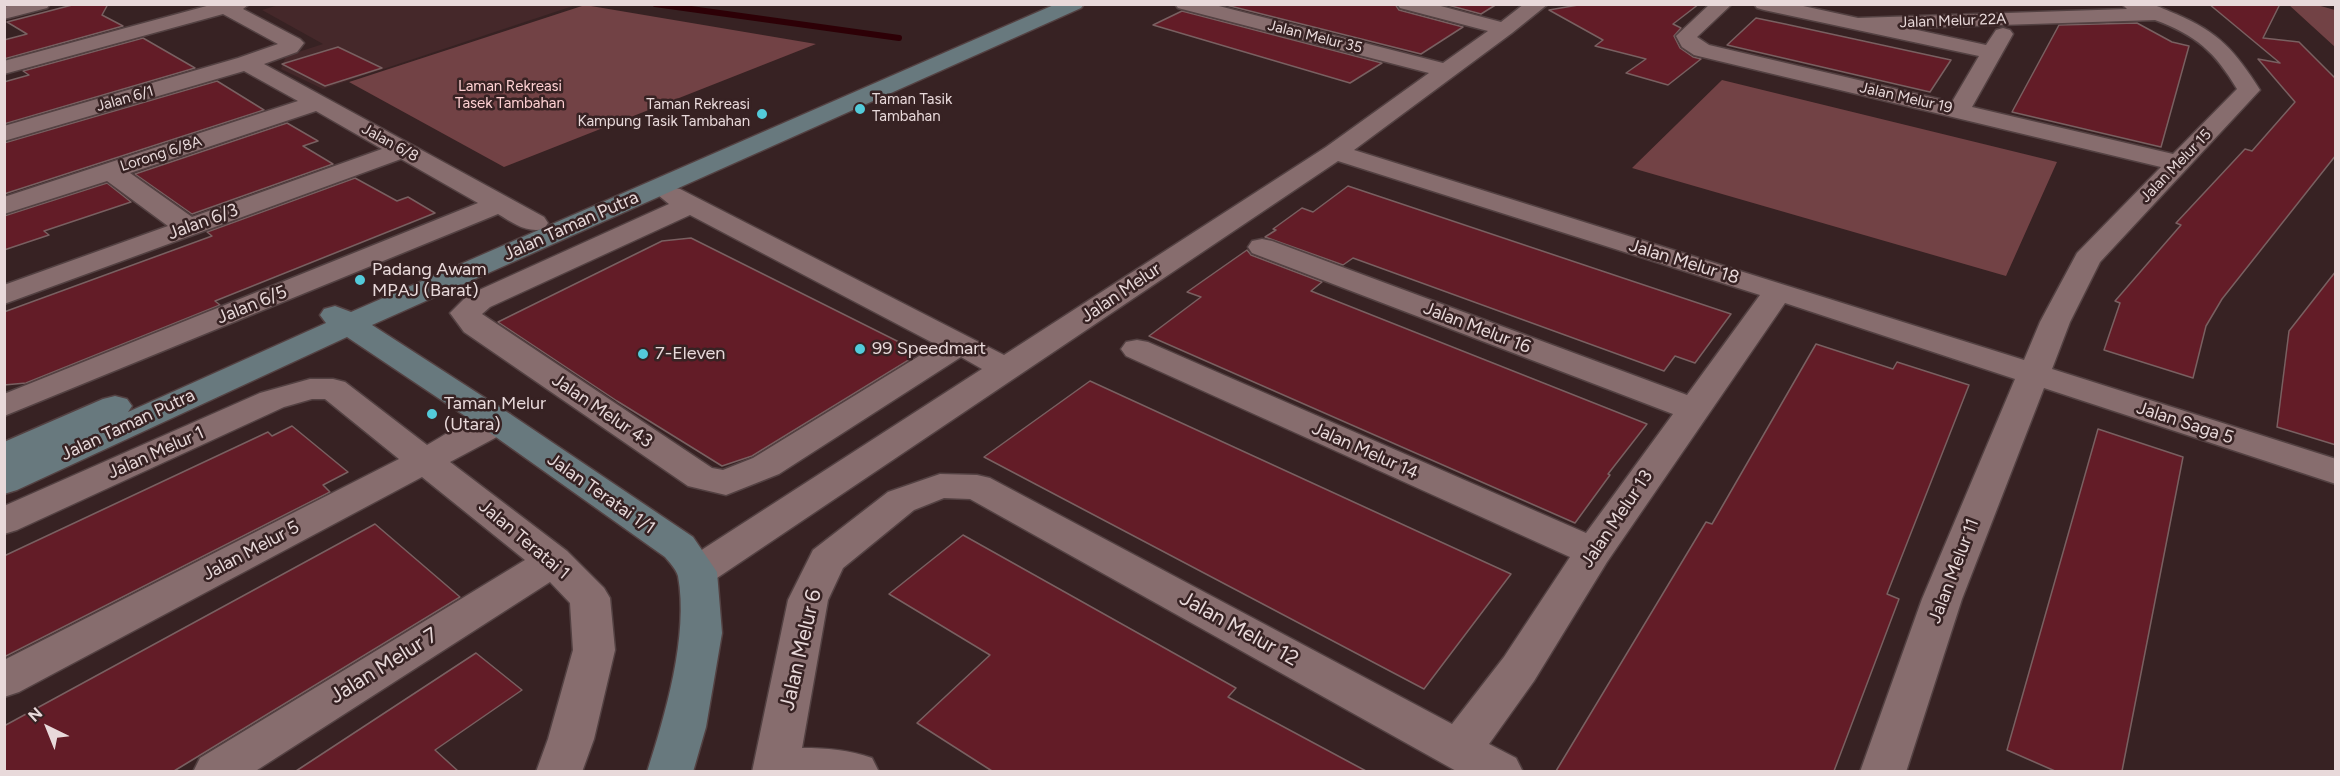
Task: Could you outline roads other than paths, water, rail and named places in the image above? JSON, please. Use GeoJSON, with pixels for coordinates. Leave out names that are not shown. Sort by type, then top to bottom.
{"type":"FeatureCollection","features":[{"type":"Feature","properties":{"kind":"street"},"geometry":{"type":"LineString","coordinates":[[7,10],[40,4]]}},
{"type":"Feature","properties":{"kind":"street","name":"Jalan Taman Putra"},"geometry":{"type":"LineString","coordinates":[[4,456],[657,188],[924,64],[1045,4]]}},
{"type":"Feature","properties":{"kind":"street","name":"Jalan Taman Putra"},"geometry":{"type":"LineString","coordinates":[[4,482],[534,223],[1074,4]]}},
{"type":"Feature","properties":{"kind":"street","name":"Jalan Melur 35"},"geometry":{"type":"LineString","coordinates":[[1185,4],[1445,70]]}},
{"type":"Feature","properties":{"kind":"street"},"geometry":{"type":"LineString","coordinates":[[1407,4],[1505,29]]}},
{"type":"Feature","properties":{"kind":"street","name":"Jalan Melur"},"geometry":{"type":"LineString","coordinates":[[697,573],[1335,152],[1538,4]]}},
{"type":"Feature","properties":{"kind":"street"},"geometry":{"type":"LineString","coordinates":[[1764,4],[1994,53]]}},
{"type":"Feature","properties":{"kind":"street","name":"Jalan Melur 15"},"geometry":{"type":"LineString","coordinates":[[2034,374],[2055,322],[2086,260],[2249,90],[2234,66],[2215,43],[2202,34],[2132,4]]}},
{"type":"Feature","properties":{"kind":"street","name":"Jalan Melur 19"},"geometry":{"type":"LineString","coordinates":[[1716,5],[1686,36],[1689,43],[1702,50],[2178,163]]}},
{"type":"Feature","properties":{"kind":"street"},"geometry":{"type":"LineString","coordinates":[[4,68],[232,6]]}},
{"type":"Feature","properties":{"kind":"street","name":"Jalan 6/1"},"geometry":{"type":"LineString","coordinates":[[4,134],[246,63],[289,47],[293,43],[232,6]]}},
{"type":"Feature","properties":{"kind":"street","name":"Jalan Melur 22A"},"geometry":{"type":"LineString","coordinates":[[1858,24],[2155,14]]}},
{"type":"Feature","properties":{"kind":"street"},"geometry":{"type":"LineString","coordinates":[[1958,111],[1994,53],[2011,19]]}},
{"type":"Feature","properties":{"kind":"street","name":"Jalan 6/8"},"geometry":{"type":"LineString","coordinates":[[246,63],[534,223]]}},
{"type":"Feature","properties":{"kind":"street","name":"Lorong 6/8A"},"geometry":{"type":"LineString","coordinates":[[4,206],[317,103]]}},
{"type":"Feature","properties":{"kind":"street","name":"Jalan 6/3"},"geometry":{"type":"LineString","coordinates":[[4,295],[402,150]]}},
{"type":"Feature","properties":{"kind":"street","name":"Jalan Melur 18"},"geometry":{"type":"LineString","coordinates":[[1335,152],[2034,374]]}},
{"type":"Feature","properties":{"kind":"street"},"geometry":{"type":"LineString","coordinates":[[110,171],[189,228]]}},
{"type":"Feature","properties":{"kind":"street"},"geometry":{"type":"LineString","coordinates":[[657,188],[1007,369]]}},
{"type":"Feature","properties":{"kind":"street","name":"Jalan 6/5"},"geometry":{"type":"LineString","coordinates":[[4,406],[499,204]]}},
{"type":"Feature","properties":{"kind":"street","name":"Jalan Melur 43"},"geometry":{"type":"LineString","coordinates":[[690,205],[479,301],[465,313],[475,325],[701,478],[726,483],[766,466],[960,344]]}},
{"type":"Feature","properties":{"kind":"street","name":"Jalan Melur 16"},"geometry":{"type":"LineString","coordinates":[[1262,247],[1692,409]]}},
{"type":"Feature","properties":{"kind":"street","name":"Jalan Melur 13"},"geometry":{"type":"LineString","coordinates":[[1459,749],[1519,669],[1593,552],[1692,409],[1778,291]]}},
{"type":"Feature","properties":{"kind":"street","name":"Jalan Teratai 1/1"},"geometry":{"type":"LineString","coordinates":[[339,317],[498,422],[679,548],[697,573]]}},
{"type":"Feature","properties":{"kind":"street","name":"Jalan Melur 14"},"geometry":{"type":"LineString","coordinates":[[1137,349],[1593,552]]}},
{"type":"Feature","properties":{"kind":"street","name":"Jalan Saga 5"},"geometry":{"type":"LineString","coordinates":[[2034,374],[2336,472]]}},
{"type":"Feature","properties":{"kind":"street","name":"Jalan Melur 11"},"geometry":{"type":"LineString","coordinates":[[1883,771],[1942,599],[2034,374]]}},
{"type":"Feature","properties":{"kind":"street","name":"Jalan Teratai 1"},"geometry":{"type":"LineString","coordinates":[[310,389],[333,389],[553,561],[590,598],[594,650],[571,739],[559,771]]}},
{"type":"Feature","properties":{"kind":"street","name":"Jalan Melur 1"},"geometry":{"type":"LineString","coordinates":[[4,521],[272,400],[310,389]]}},
{"type":"Feature","properties":{"kind":"street","name":"Jalan Melur 5"},"geometry":{"type":"LineString","coordinates":[[4,680],[498,422]]}},
{"type":"Feature","properties":{"kind":"street","name":"Jalan Melur 6"},"geometry":{"type":"LineString","coordinates":[[775,770],[808,600],[827,560],[900,501],[940,486],[978,488]]}},
{"type":"Feature","properties":{"kind":"street","name":"Jalan Melur 12"},"geometry":{"type":"LineString","coordinates":[[978,488],[1500,771]]}},
{"type":"Feature","properties":{"kind":"street","name":"Jalan Melur 7"},"geometry":{"type":"LineString","coordinates":[[216,771],[553,561]]}},
{"type":"Feature","properties":{"kind":"street"},"geometry":{"type":"LineString","coordinates":[[670,771],[684,727],[700,633],[697,573]]}},
{"type":"Feature","properties":{"kind":"street"},"geometry":{"type":"LineString","coordinates":[[775,770],[830,767],[856,771]]}},
{"type":"Feature","properties":{"kind":"waterway"},"geometry":{"type":"LineString","coordinates":[[655,4],[899,38]]}},
{"type":"Feature","properties":{"kind":"place","name":"Taman Tasik Tambahan"},"geometry":{"type":"Point","coordinates":[860,109]}},
{"type":"Feature","properties":{"kind":"place","name":"Taman Rekreasi Kampung Tasik Tambahan"},"geometry":{"type":"Point","coordinates":[762,114]}},
{"type":"Feature","properties":{"kind":"place","name":"Padang Awam MPAJ (Barat)"},"geometry":{"type":"Point","coordinates":[360,280]}},
{"type":"Feature","properties":{"kind":"place","name":"99 Speedmart"},"geometry":{"type":"Point","coordinates":[860,349]}},
{"type":"Feature","properties":{"kind":"place","name":"7-Eleven"},"geometry":{"type":"Point","coordinates":[643,354]}},
{"type":"Feature","properties":{"kind":"place","name":"Taman Melur (Utara)"},"geometry":{"type":"Point","coordinates":[432,414]}},
{"type":"Feature","properties":{"kind":"park label","name":"Laman Rekreasi Tasek Tambahan"},"geometry":{"type":"Point","coordinates":[510,96]}}]}
